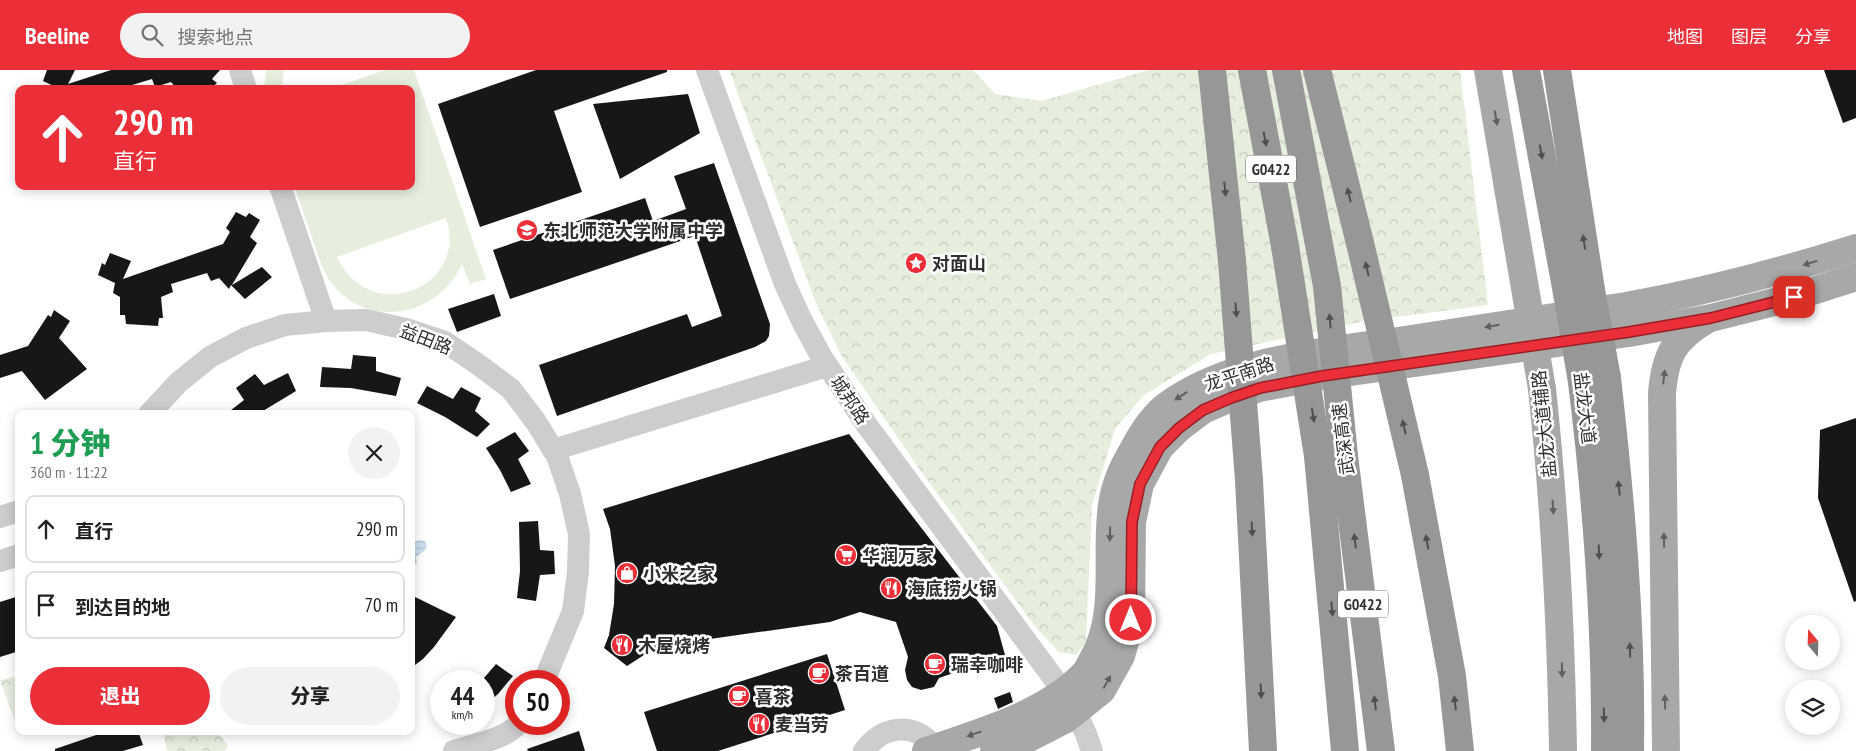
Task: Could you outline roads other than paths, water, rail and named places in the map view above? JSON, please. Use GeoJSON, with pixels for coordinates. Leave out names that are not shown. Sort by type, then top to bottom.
{"type":"FeatureCollection","features":[{"type":"Feature","properties":{"kind":"highway"},"geometry":{"type":"LineString","coordinates":[[1212,70],[1232,261],[1249,480],[1263,751]]}},
{"type":"Feature","properties":{"kind":"highway","name":"盐龙大道"},"geometry":{"type":"LineString","coordinates":[[1526,70],[1579,292],[1623,530],[1629,626],[1630,751]]}},
{"type":"Feature","properties":{"kind":"highway","name":"盐龙大道"},"geometry":{"type":"LineString","coordinates":[[1557,70],[1579,292]]}},
{"type":"Feature","properties":{"kind":"highway"},"geometry":{"type":"LineString","coordinates":[[1318,74],[1416,475],[1452,676],[1460,751]]}},
{"type":"Feature","properties":{"kind":"highway","name":"武深高速"},"geometry":{"type":"LineString","coordinates":[[1288,78],[1327,286],[1344,456],[1381,751]]}},
{"type":"Feature","properties":{"kind":"highway","name":"武深高速"},"geometry":{"type":"LineString","coordinates":[[1254,80],[1285,246],[1318,456],[1345,751]]}},
{"type":"Feature","properties":{"kind":"highway","name":"盐龙大道"},"geometry":{"type":"LineString","coordinates":[[1595,380],[1605,751]]}},
{"type":"Feature","properties":{"kind":"main road","name":"盐龙大道辅路"},"geometry":{"type":"LineString","coordinates":[[1488,70],[1542,389],[1550,461],[1560,620],[1563,751]]}},
{"type":"Feature","properties":{"kind":"main road","name":"龙平南路"},"geometry":{"type":"LineString","coordinates":[[1020,730],[1066,719],[1070,701],[1101,644],[1108,613],[1111,513],[1118,476],[1142,434],[1164,408],[1191,390],[1220,376],[1318,353],[1626,306],[1704,291],[1785,271],[1856,248]]}},
{"type":"Feature","properties":{"kind":"main road"},"geometry":{"type":"LineString","coordinates":[[1666,751],[1662,393],[1664,372],[1669,355],[1678,341],[1692,328],[1711,318],[1794,297],[1856,277]]}},
{"type":"Feature","properties":{"kind":"main road","name":"龙平南路"},"geometry":{"type":"LineString","coordinates":[[1070,701],[1102,690],[1121,656],[1131,620],[1132,522],[1140,484],[1160,447],[1179,428],[1203,410],[1260,388],[1322,376],[1629,332],[1711,318]]}},
{"type":"Feature","properties":{"kind":"main road"},"geometry":{"type":"LineString","coordinates":[[930,749],[1020,730]]}},
{"type":"Feature","properties":{"kind":"main road"},"geometry":{"type":"LineString","coordinates":[[994,751],[1020,730]]}},
{"type":"Feature","properties":{"kind":"street"},"geometry":{"type":"LineString","coordinates":[[240,70],[245,85]]}},
{"type":"Feature","properties":{"kind":"street","name":"城邦路"},"geometry":{"type":"LineString","coordinates":[[707,70],[785,284],[827,366],[866,424],[1070,701],[1086,733],[1092,751]]}},
{"type":"Feature","properties":{"kind":"street"},"geometry":{"type":"LineString","coordinates":[[281,190],[326,321]]}},
{"type":"Feature","properties":{"kind":"street","name":"益田路"},"geometry":{"type":"LineString","coordinates":[[153,410],[179,382],[210,357],[246,338],[285,325],[366,320],[406,328],[445,342],[511,389],[536,422],[557,456],[570,494],[579,534],[578,572],[573,611],[549,670]]}},
{"type":"Feature","properties":{"kind":"street"},"geometry":{"type":"LineString","coordinates":[[553,450],[827,366]]}},
{"type":"Feature","properties":{"kind":"street"},"geometry":{"type":"LineString","coordinates":[[0,517],[15,512]]}},
{"type":"Feature","properties":{"kind":"street"},"geometry":{"type":"LineString","coordinates":[[0,561],[15,556]]}},
{"type":"Feature","properties":{"kind":"street"},"geometry":{"type":"LineString","coordinates":[[864,751],[872,741],[882,734],[895,730],[908,730],[920,734],[931,742],[930,749]]}},
{"type":"Feature","properties":{"kind":"street"},"geometry":{"type":"LineString","coordinates":[[454,751],[505,733]]}},
{"type":"Feature","properties":{"kind":"water"},"geometry":{"type":"Polygon","coordinates":[[[425,541],[427,546],[416,557],[417,563],[415,565],[415,542],[425,541]]]}},
{"type":"Feature","properties":{"kind":"place","name":"东北师范大学附属中学"},"geometry":{"type":"Point","coordinates":[527,230]}},
{"type":"Feature","properties":{"kind":"place","name":"对面山"},"geometry":{"type":"Point","coordinates":[916,263]}},
{"type":"Feature","properties":{"kind":"place","name":"华润万家"},"geometry":{"type":"Point","coordinates":[846,555]}},
{"type":"Feature","properties":{"kind":"place","name":"小米之家"},"geometry":{"type":"Point","coordinates":[627,573]}},
{"type":"Feature","properties":{"kind":"place","name":"海底捞火锅"},"geometry":{"type":"Point","coordinates":[891,588]}},
{"type":"Feature","properties":{"kind":"place","name":"木屋烧烤"},"geometry":{"type":"Point","coordinates":[622,645]}},
{"type":"Feature","properties":{"kind":"place","name":"瑞幸咖啡"},"geometry":{"type":"Point","coordinates":[935,664]}},
{"type":"Feature","properties":{"kind":"place","name":"茶百道"},"geometry":{"type":"Point","coordinates":[819,673]}},
{"type":"Feature","properties":{"kind":"place","name":"喜茶"},"geometry":{"type":"Point","coordinates":[739,696]}},
{"type":"Feature","properties":{"kind":"place","name":"麦当劳"},"geometry":{"type":"Point","coordinates":[759,724]}}]}
